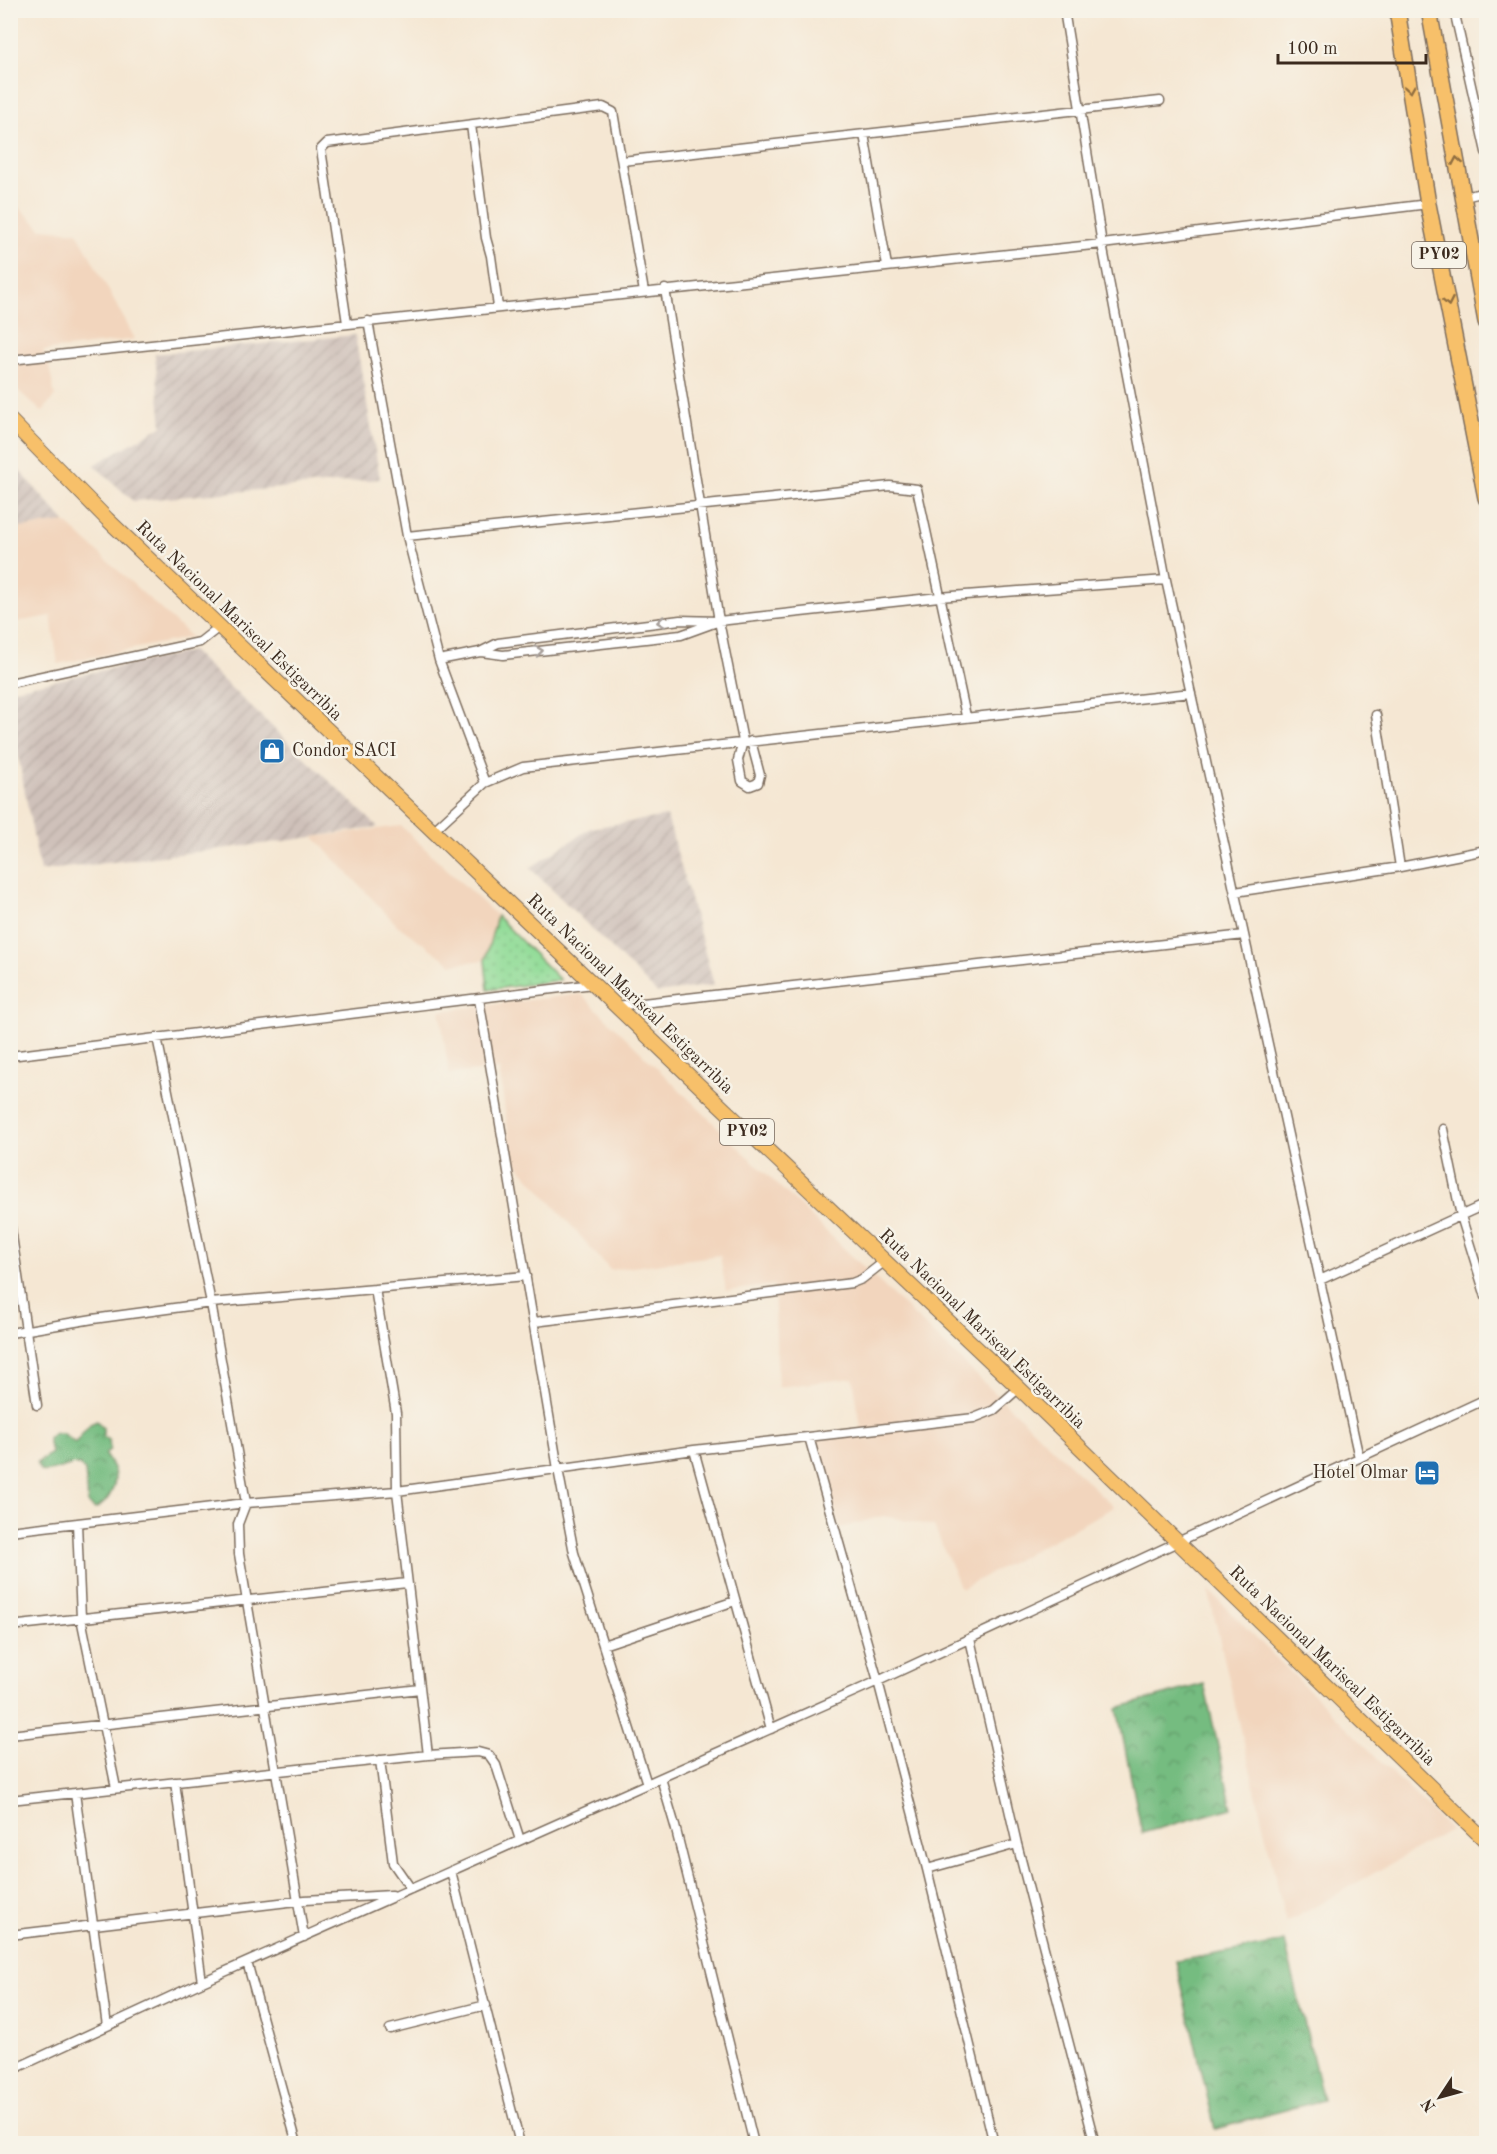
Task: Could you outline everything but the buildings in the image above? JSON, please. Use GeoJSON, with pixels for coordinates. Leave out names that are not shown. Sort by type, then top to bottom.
{"type":"FeatureCollection","features":[{"type":"Feature","properties":{"kind":"highway","name":"PY02"},"geometry":{"type":"LineString","coordinates":[[1397,10],[1428,204],[1486,498]]}},
{"type":"Feature","properties":{"kind":"highway","name":"PY02"},"geometry":{"type":"LineString","coordinates":[[1429,10],[1486,322]]}},
{"type":"Feature","properties":{"kind":"main road","name":"Ruta Nacional Mariscal Estigarribia"},"geometry":{"type":"LineString","coordinates":[[10,420],[107,519],[219,627],[1019,1388],[1486,1841]]}},
{"type":"Feature","properties":{"kind":"street"},"geometry":{"type":"LineString","coordinates":[[1064,10],[1102,244],[1166,580],[1359,1458]]}},
{"type":"Feature","properties":{"kind":"street"},"geometry":{"type":"LineString","coordinates":[[1454,10],[1486,152]]}},
{"type":"Feature","properties":{"kind":"street"},"geometry":{"type":"LineString","coordinates":[[622,160],[1160,101]]}},
{"type":"Feature","properties":{"kind":"street"},"geometry":{"type":"LineString","coordinates":[[347,323],[321,149],[327,143],[603,107],[613,112],[644,292]]}},
{"type":"Feature","properties":{"kind":"street"},"geometry":{"type":"LineString","coordinates":[[471,125],[498,307]]}},
{"type":"Feature","properties":{"kind":"street"},"geometry":{"type":"LineString","coordinates":[[864,134],[887,266]]}},
{"type":"Feature","properties":{"kind":"street"},"geometry":{"type":"LineString","coordinates":[[1464,197],[1486,192]]}},
{"type":"Feature","properties":{"kind":"street"},"geometry":{"type":"LineString","coordinates":[[10,360],[1102,244],[1428,204]]}},
{"type":"Feature","properties":{"kind":"street"},"geometry":{"type":"LineString","coordinates":[[665,289],[719,621],[747,741]]}},
{"type":"Feature","properties":{"kind":"street"},"geometry":{"type":"LineString","coordinates":[[368,321],[407,536],[439,660],[485,783]]}},
{"type":"Feature","properties":{"kind":"street"},"geometry":{"type":"LineString","coordinates":[[407,536],[890,486],[917,489],[966,717]]}},
{"type":"Feature","properties":{"kind":"street"},"geometry":{"type":"LineString","coordinates":[[439,660],[480,652],[498,643],[680,620],[719,621],[939,597],[1166,580]]}},
{"type":"Feature","properties":{"kind":"street"},"geometry":{"type":"LineString","coordinates":[[480,652],[503,655],[681,634],[719,621]]}},
{"type":"Feature","properties":{"kind":"street"},"geometry":{"type":"LineString","coordinates":[[10,683],[200,642],[219,627]]}},
{"type":"Feature","properties":{"kind":"street"},"geometry":{"type":"LineString","coordinates":[[433,831],[485,783],[523,767],[1191,693]]}},
{"type":"Feature","properties":{"kind":"street"},"geometry":{"type":"LineString","coordinates":[[1376,715],[1400,867]]}},
{"type":"Feature","properties":{"kind":"street"},"geometry":{"type":"LineString","coordinates":[[1234,892],[1400,867],[1486,850]]}},
{"type":"Feature","properties":{"kind":"street"},"geometry":{"type":"LineString","coordinates":[[616,1006],[1244,935]]}},
{"type":"Feature","properties":{"kind":"street"},"geometry":{"type":"LineString","coordinates":[[10,1056],[593,984]]}},
{"type":"Feature","properties":{"kind":"street"},"geometry":{"type":"LineString","coordinates":[[479,999],[574,1553],[647,1784]]}},
{"type":"Feature","properties":{"kind":"street"},"geometry":{"type":"LineString","coordinates":[[157,1037],[211,1303],[246,1503],[238,1524],[239,1554],[296,1902],[304,1937]]}},
{"type":"Feature","properties":{"kind":"street"},"geometry":{"type":"LineString","coordinates":[[1443,1129],[1461,1216],[1486,1297]]}},
{"type":"Feature","properties":{"kind":"street"},"geometry":{"type":"LineString","coordinates":[[1320,1280],[1486,1204]]}},
{"type":"Feature","properties":{"kind":"street"},"geometry":{"type":"LineString","coordinates":[[10,1222],[37,1405]]}},
{"type":"Feature","properties":{"kind":"street"},"geometry":{"type":"LineString","coordinates":[[534,1322],[852,1283],[862,1279],[885,1261]]}},
{"type":"Feature","properties":{"kind":"street"},"geometry":{"type":"LineString","coordinates":[[10,1333],[211,1303],[526,1276]]}},
{"type":"Feature","properties":{"kind":"street"},"geometry":{"type":"LineString","coordinates":[[375,1289],[396,1413],[397,1491],[428,1755]]}},
{"type":"Feature","properties":{"kind":"street"},"geometry":{"type":"LineString","coordinates":[[10,1531],[246,1503],[397,1491],[694,1450],[974,1418],[994,1410],[1019,1388]]}},
{"type":"Feature","properties":{"kind":"street"},"geometry":{"type":"LineString","coordinates":[[10,2071],[202,1982],[878,1681],[1486,1399]]}},
{"type":"Feature","properties":{"kind":"street"},"geometry":{"type":"LineString","coordinates":[[809,1437],[878,1681],[927,1869],[994,2144]]}},
{"type":"Feature","properties":{"kind":"street"},"geometry":{"type":"LineString","coordinates":[[694,1450],[771,1729]]}},
{"type":"Feature","properties":{"kind":"street"},"geometry":{"type":"LineString","coordinates":[[77,1523],[81,1618],[116,1788]]}},
{"type":"Feature","properties":{"kind":"street"},"geometry":{"type":"LineString","coordinates":[[10,1626],[407,1583]]}},
{"type":"Feature","properties":{"kind":"street"},"geometry":{"type":"LineString","coordinates":[[603,1645],[735,1601]]}},
{"type":"Feature","properties":{"kind":"street"},"geometry":{"type":"LineString","coordinates":[[970,1639],[1017,1844],[1095,2144]]}},
{"type":"Feature","properties":{"kind":"street"},"geometry":{"type":"LineString","coordinates":[[10,1735],[420,1689]]}},
{"type":"Feature","properties":{"kind":"street"},"geometry":{"type":"LineString","coordinates":[[10,1800],[428,1755],[478,1752],[489,1755],[496,1765],[520,1840]]}},
{"type":"Feature","properties":{"kind":"street"},"geometry":{"type":"LineString","coordinates":[[380,1760],[393,1863],[411,1889]]}},
{"type":"Feature","properties":{"kind":"street"},"geometry":{"type":"LineString","coordinates":[[661,1778],[754,2144]]}},
{"type":"Feature","properties":{"kind":"street"},"geometry":{"type":"LineString","coordinates":[[175,1782],[202,1982]]}},
{"type":"Feature","properties":{"kind":"street"},"geometry":{"type":"LineString","coordinates":[[75,1793],[107,2026]]}},
{"type":"Feature","properties":{"kind":"street"},"geometry":{"type":"LineString","coordinates":[[927,1869],[1017,1844]]}},
{"type":"Feature","properties":{"kind":"street"},"geometry":{"type":"LineString","coordinates":[[451,1871],[520,2144]]}},
{"type":"Feature","properties":{"kind":"street"},"geometry":{"type":"LineString","coordinates":[[10,1935],[296,1902],[399,1894]]}},
{"type":"Feature","properties":{"kind":"street"},"geometry":{"type":"LineString","coordinates":[[247,1962],[297,2144]]}},
{"type":"Feature","properties":{"kind":"street"},"geometry":{"type":"LineString","coordinates":[[390,2029],[486,2005]]}},
{"type":"Feature","properties":{"kind":"shaded area"},"geometry":{"type":"Polygon","coordinates":[[[10,199],[42,229],[77,232],[135,339],[43,351],[49,366],[55,396],[42,412],[11,384],[10,199]]]}},
{"type":"Feature","properties":{"kind":"shaded area"},"geometry":{"type":"Polygon","coordinates":[[[355,335],[380,479],[133,501],[94,465],[162,426],[155,354],[355,335]]]}},
{"type":"Feature","properties":{"kind":"shaded area"},"geometry":{"type":"Polygon","coordinates":[[[11,461],[65,522],[11,529],[11,461]]]}},
{"type":"Feature","properties":{"kind":"shaded area"},"geometry":{"type":"Polygon","coordinates":[[[65,522],[191,637],[58,664],[51,616],[15,622],[11,597],[10,529],[65,522]]]}},
{"type":"Feature","properties":{"kind":"shaded area"},"geometry":{"type":"Polygon","coordinates":[[[192,651],[378,827],[285,841],[40,871],[11,719],[11,690],[192,651]]]}},
{"type":"Feature","properties":{"kind":"shaded area"},"geometry":{"type":"Polygon","coordinates":[[[667,816],[714,985],[657,993],[530,868],[591,828],[667,816]]]}},
{"type":"Feature","properties":{"kind":"shaded area"},"geometry":{"type":"Polygon","coordinates":[[[401,826],[497,916],[485,960],[452,964],[397,925],[314,837],[401,826]]]}},
{"type":"Feature","properties":{"kind":"shaded area"},"geometry":{"type":"Polygon","coordinates":[[[581,994],[1114,1507],[961,1589],[934,1526],[883,1516],[840,1528],[815,1440],[862,1434],[853,1378],[778,1387],[774,1285],[726,1291],[720,1255],[610,1270],[512,1158],[499,1069],[449,1074],[440,1011],[581,994]]]}},
{"type":"Feature","properties":{"kind":"shaded area"},"geometry":{"type":"Polygon","coordinates":[[[1208,1590],[1450,1830],[1286,1923],[1254,1785],[1208,1590]]]}},
{"type":"Feature","properties":{"kind":"green space"},"geometry":{"type":"Polygon","coordinates":[[[497,916],[560,980],[488,990],[485,960],[497,916]]]}},
{"type":"Feature","properties":{"kind":"green space"},"geometry":{"type":"Polygon","coordinates":[[[97,1421],[103,1428],[103,1436],[109,1441],[110,1449],[105,1455],[113,1468],[115,1480],[112,1492],[105,1502],[95,1509],[88,1504],[85,1471],[79,1465],[45,1472],[40,1471],[37,1463],[51,1453],[48,1438],[55,1433],[63,1433],[75,1443],[90,1424],[97,1421]]]}},
{"type":"Feature","properties":{"kind":"green space"},"geometry":{"type":"Polygon","coordinates":[[[1204,1684],[1232,1808],[1142,1833],[1117,1708],[1204,1684]]]}},
{"type":"Feature","properties":{"kind":"green space"},"geometry":{"type":"Polygon","coordinates":[[[1285,1942],[1323,2100],[1215,2129],[1176,1961],[1285,1942]]]}},
{"type":"Feature","properties":{"kind":"place","name":"Condor SACI"},"geometry":{"type":"Point","coordinates":[272,751]}},
{"type":"Feature","properties":{"kind":"place","name":"Hotel Olmar"},"geometry":{"type":"Point","coordinates":[1427,1473]}}]}
